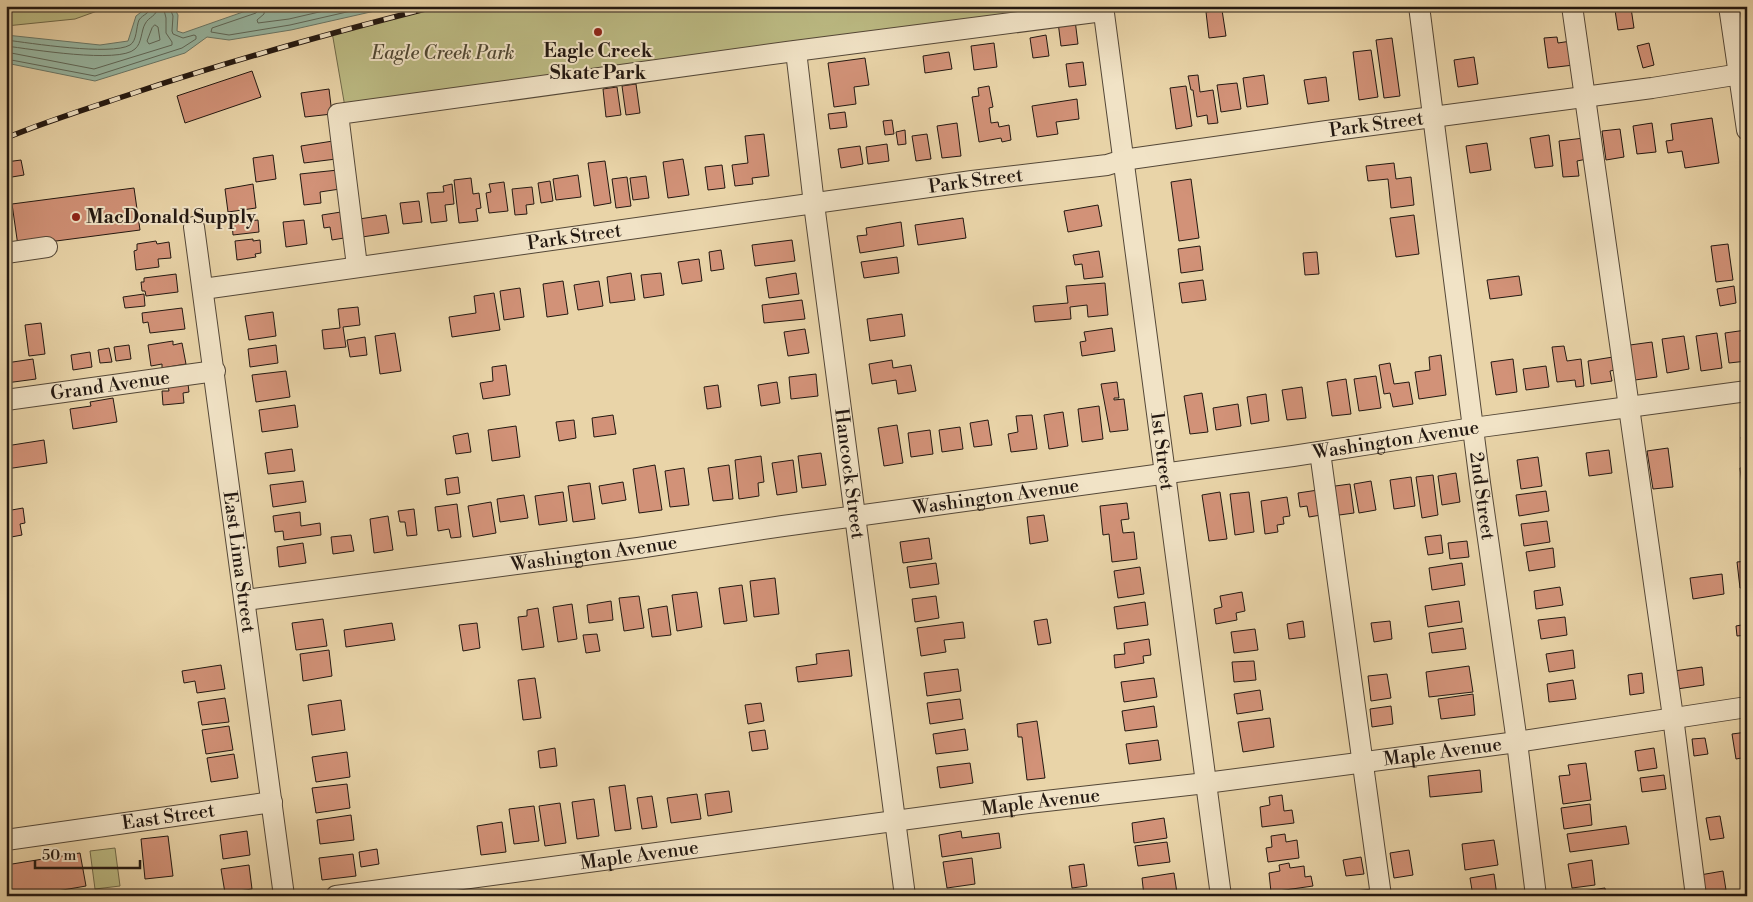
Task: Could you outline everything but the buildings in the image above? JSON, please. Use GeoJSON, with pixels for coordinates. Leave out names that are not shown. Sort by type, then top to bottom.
{"type":"FeatureCollection","features":[{"type":"Feature","properties":{"kind":"street","name":"2nd Street"},"geometry":{"type":"LineString","coordinates":[[1419,6],[1536,896]]}},
{"type":"Feature","properties":{"kind":"street"},"geometry":{"type":"LineString","coordinates":[[1572,6],[1673,717],[1696,896]]}},
{"type":"Feature","properties":{"kind":"street"},"geometry":{"type":"LineString","coordinates":[[1730,6],[1743,73],[1747,130]]}},
{"type":"Feature","properties":{"kind":"street"},"geometry":{"type":"LineString","coordinates":[[357,266],[338,114],[1103,8]]}},
{"type":"Feature","properties":{"kind":"street","name":"1st Street"},"geometry":{"type":"LineString","coordinates":[[1103,8],[1221,896]]}},
{"type":"Feature","properties":{"kind":"street","name":"Hancock Street"},"geometry":{"type":"LineString","coordinates":[[796,51],[814,204],[906,896]]}},
{"type":"Feature","properties":{"kind":"street","name":"Park Street"},"geometry":{"type":"LineString","coordinates":[[203,289],[962,183],[1107,165],[1123,160],[1585,97],[1743,73]]}},
{"type":"Feature","properties":{"kind":"street","name":"East Lima Street"},"geometry":{"type":"LineString","coordinates":[[194,226],[215,371],[284,896]]}},
{"type":"Feature","properties":{"kind":"street"},"geometry":{"type":"LineString","coordinates":[[6,253],[47,247]]}},
{"type":"Feature","properties":{"kind":"street","name":"Grand Avenue"},"geometry":{"type":"LineString","coordinates":[[6,400],[215,371]]}},
{"type":"Feature","properties":{"kind":"street","name":"Washington Avenue"},"geometry":{"type":"LineString","coordinates":[[245,600],[638,548],[1320,452],[1473,428],[1747,392]]}},
{"type":"Feature","properties":{"kind":"street"},"geometry":{"type":"LineString","coordinates":[[1320,452],[1381,896]]}},
{"type":"Feature","properties":{"kind":"street","name":"Maple Avenue"},"geometry":{"type":"LineString","coordinates":[[336,896],[896,820],[1144,789],[1206,784],[1517,742],[1747,707]]}},
{"type":"Feature","properties":{"kind":"street","name":"East Street"},"geometry":{"type":"LineString","coordinates":[[6,840],[272,802]]}},
{"type":"Feature","properties":{"kind":"green space"},"geometry":{"type":"Polygon","coordinates":[[[6,6],[111,6],[75,19],[6,26],[6,6]]]}},
{"type":"Feature","properties":{"kind":"green space","name":"Eagle Creek Park"},"geometry":{"type":"Polygon","coordinates":[[[437,6],[1103,6],[346,113],[332,32],[437,6]]]}},
{"type":"Feature","properties":{"kind":"green space"},"geometry":{"type":"Polygon","coordinates":[[[115,848],[120,886],[95,889],[90,851],[115,848]]]}},
{"type":"Feature","properties":{"kind":"water"},"geometry":{"type":"Polygon","coordinates":[[[149,6],[173,6],[178,15],[177,31],[183,33],[260,6],[397,6],[291,30],[229,40],[207,37],[185,53],[95,81],[6,63],[6,35],[100,45],[128,41],[136,16],[149,6]]]}},
{"type":"Feature","properties":{"kind":"railway"},"geometry":{"type":"LineString","coordinates":[[6,138],[68,115],[245,58],[437,6]]}},
{"type":"Feature","properties":{"kind":"place","name":"Eagle Creek Skate Park"},"geometry":{"type":"Point","coordinates":[598,32]}},
{"type":"Feature","properties":{"kind":"place","name":"MacDonald Supply"},"geometry":{"type":"Point","coordinates":[76,217]}}]}
